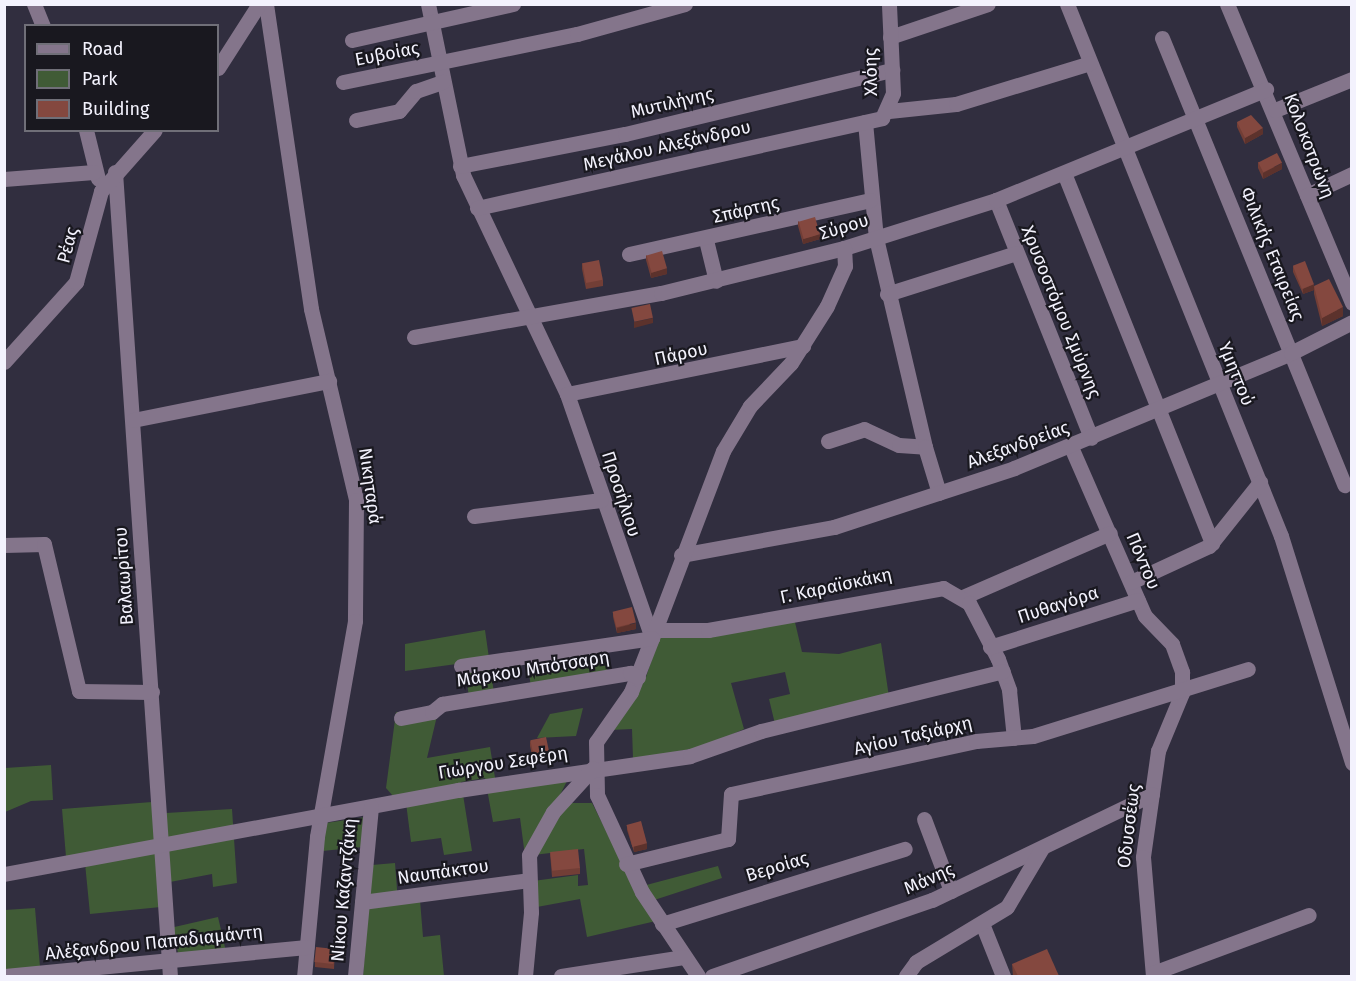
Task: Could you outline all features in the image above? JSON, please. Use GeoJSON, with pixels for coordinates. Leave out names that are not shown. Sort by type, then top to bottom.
{"type":"FeatureCollection","features":[{"type":"Feature","properties":{"kind":"street"},"geometry":{"type":"LineString","coordinates":[[34,4],[42,24]]}},
{"type":"Feature","properties":{"kind":"street"},"geometry":{"type":"LineString","coordinates":[[219,66],[259,4]]}},
{"type":"Feature","properties":{"kind":"street","name":"Νικηταρά"},"geometry":{"type":"LineString","coordinates":[[266,4],[311,309],[356,500],[358,585],[349,670],[321,816],[304,976]]}},
{"type":"Feature","properties":{"kind":"street","name":"Προσήλιου"},"geometry":{"type":"LineString","coordinates":[[428,4],[460,166],[477,208],[567,394],[601,500],[655,634]]}},
{"type":"Feature","properties":{"kind":"street"},"geometry":{"type":"LineString","coordinates":[[352,40],[513,4]]}},
{"type":"Feature","properties":{"kind":"street","name":"Χλόης"},"geometry":{"type":"LineString","coordinates":[[865,122],[889,111],[892,70],[889,4]]}},
{"type":"Feature","properties":{"kind":"street"},"geometry":{"type":"LineString","coordinates":[[890,37],[988,4]]}},
{"type":"Feature","properties":{"kind":"street","name":"Υμηττού"},"geometry":{"type":"LineString","coordinates":[[1067,4],[1218,384],[1260,482],[1337,706],[1352,763]]}},
{"type":"Feature","properties":{"kind":"street","name":"Κολοκοτρώνη"},"geometry":{"type":"LineString","coordinates":[[1227,4],[1275,110],[1307,195],[1347,276],[1352,303]]}},
{"type":"Feature","properties":{"kind":"street","name":"Ευβοίας"},"geometry":{"type":"LineString","coordinates":[[343,82],[439,64],[685,5]]}},
{"type":"Feature","properties":{"kind":"street","name":"Φιλικής Εταιρείας"},"geometry":{"type":"LineString","coordinates":[[1162,38],[1344,485]]}},
{"type":"Feature","properties":{"kind":"street"},"geometry":{"type":"LineString","coordinates":[[889,111],[902,114],[966,101],[1090,63]]}},
{"type":"Feature","properties":{"kind":"street","name":"Μυτιλήνης"},"geometry":{"type":"LineString","coordinates":[[460,166],[625,134],[892,70]]}},
{"type":"Feature","properties":{"kind":"street"},"geometry":{"type":"LineString","coordinates":[[1275,110],[1352,79]]}},
{"type":"Feature","properties":{"kind":"street"},"geometry":{"type":"LineString","coordinates":[[356,120],[399,111],[416,91],[442,82]]}},
{"type":"Feature","properties":{"kind":"street","name":"Σύρου"},"geometry":{"type":"LineString","coordinates":[[414,337],[531,318],[716,281],[844,248],[996,200],[1266,89]]}},
{"type":"Feature","properties":{"kind":"street"},"geometry":{"type":"LineString","coordinates":[[865,122],[870,200],[887,294],[925,447],[939,493]]}},
{"type":"Feature","properties":{"kind":"street","name":"Μεγάλου Αλεξάνδρου"},"geometry":{"type":"LineString","coordinates":[[477,208],[865,122]]}},
{"type":"Feature","properties":{"kind":"street"},"geometry":{"type":"LineString","coordinates":[[86,132],[94,172],[105,185]]}},
{"type":"Feature","properties":{"kind":"street","name":"Ρέας"},"geometry":{"type":"LineString","coordinates":[[4,363],[81,274],[105,185],[153,132]]}},
{"type":"Feature","properties":{"kind":"street"},"geometry":{"type":"LineString","coordinates":[[4,179],[94,172]]}},
{"type":"Feature","properties":{"kind":"street","name":"Βαλαωρίτου"},"geometry":{"type":"LineString","coordinates":[[115,172],[170,970]]}},
{"type":"Feature","properties":{"kind":"street"},"geometry":{"type":"LineString","coordinates":[[1064,173],[1156,408],[1212,543]]}},
{"type":"Feature","properties":{"kind":"street"},"geometry":{"type":"LineString","coordinates":[[1307,195],[1352,174]]}},
{"type":"Feature","properties":{"kind":"street","name":"Σπάρτης"},"geometry":{"type":"LineString","coordinates":[[629,254],[706,240],[870,200]]}},
{"type":"Feature","properties":{"kind":"street","name":"Χρυσοστόμου Σμύρνης"},"geometry":{"type":"LineString","coordinates":[[996,200],[1091,438]]}},
{"type":"Feature","properties":{"kind":"street"},"geometry":{"type":"LineString","coordinates":[[706,240],[716,281]]}},
{"type":"Feature","properties":{"kind":"street"},"geometry":{"type":"LineString","coordinates":[[698,976],[662,924],[626,864],[600,805],[593,768],[596,742],[638,677],[681,555],[738,423],[803,346],[839,284],[844,248]]}},
{"type":"Feature","properties":{"kind":"street"},"geometry":{"type":"LineString","coordinates":[[887,294],[1016,253]]}},
{"type":"Feature","properties":{"kind":"street","name":"Αλεξανδρείας"},"geometry":{"type":"LineString","coordinates":[[681,555],[834,527],[939,493],[1071,447],[1156,408],[1291,353],[1352,322]]}},
{"type":"Feature","properties":{"kind":"street","name":"Πάρου"},"geometry":{"type":"LineString","coordinates":[[567,394],[803,346]]}},
{"type":"Feature","properties":{"kind":"street"},"geometry":{"type":"LineString","coordinates":[[133,420],[329,381]]}},
{"type":"Feature","properties":{"kind":"street"},"geometry":{"type":"LineString","coordinates":[[828,441],[864,429],[899,445],[925,447]]}},
{"type":"Feature","properties":{"kind":"street","name":"Πόντου"},"geometry":{"type":"LineString","coordinates":[[1071,447],[1138,600],[1150,623],[1174,648],[1184,685]]}},
{"type":"Feature","properties":{"kind":"street"},"geometry":{"type":"LineString","coordinates":[[1131,582],[1212,543],[1260,482]]}},
{"type":"Feature","properties":{"kind":"street"},"geometry":{"type":"LineString","coordinates":[[474,516],[601,500]]}},
{"type":"Feature","properties":{"kind":"street"},"geometry":{"type":"LineString","coordinates":[[1014,738],[1003,671],[963,597],[1110,533]]}},
{"type":"Feature","properties":{"kind":"street"},"geometry":{"type":"LineString","coordinates":[[4,545],[44,544],[79,691],[152,692]]}},
{"type":"Feature","properties":{"kind":"street","name":"Γ. Καραϊσκάκη"},"geometry":{"type":"LineString","coordinates":[[461,666],[655,634],[708,630],[931,587],[963,597]]}},
{"type":"Feature","properties":{"kind":"street","name":"Πυθαγόρα"},"geometry":{"type":"LineString","coordinates":[[990,647],[1138,600]]}},
{"type":"Feature","properties":{"kind":"street","name":"Αγίου Ταξιάρχη"},"geometry":{"type":"LineString","coordinates":[[626,864],[728,839],[731,794],[976,741],[1014,738],[1184,685],[1248,669]]}},
{"type":"Feature","properties":{"kind":"street","name":"Γιώργου Σεφέρη"},"geometry":{"type":"LineString","coordinates":[[4,874],[163,848],[321,816],[593,768],[690,756],[750,734],[1003,671]]}},
{"type":"Feature","properties":{"kind":"street","name":"Μάρκου Μπότσαρη"},"geometry":{"type":"LineString","coordinates":[[401,718],[432,712],[442,704],[630,673],[638,677]]}},
{"type":"Feature","properties":{"kind":"street","name":"Οδυσσέως"},"geometry":{"type":"LineString","coordinates":[[1153,975],[1142,894],[1152,794],[1163,734],[1184,685]]}},
{"type":"Feature","properties":{"kind":"street"},"geometry":{"type":"LineString","coordinates":[[1337,706],[1352,699]]}},
{"type":"Feature","properties":{"kind":"street"},"geometry":{"type":"LineString","coordinates":[[525,976],[529,855],[548,819],[593,768]]}},
{"type":"Feature","properties":{"kind":"street","name":"Μάνης"},"geometry":{"type":"LineString","coordinates":[[712,976],[951,891],[1152,794]]}},
{"type":"Feature","properties":{"kind":"street","name":"Νίκου Καζαντζάκη"},"geometry":{"type":"LineString","coordinates":[[356,976],[371,807]]}},
{"type":"Feature","properties":{"kind":"street"},"geometry":{"type":"LineString","coordinates":[[924,819],[951,891]]}},
{"type":"Feature","properties":{"kind":"street"},"geometry":{"type":"LineString","coordinates":[[906,976],[916,962],[983,926],[1018,893],[1042,848]]}},
{"type":"Feature","properties":{"kind":"street","name":"Βεροίας"},"geometry":{"type":"LineString","coordinates":[[662,924],[904,849]]}},
{"type":"Feature","properties":{"kind":"street","name":"Ναυπάκτου"},"geometry":{"type":"LineString","coordinates":[[362,902],[529,880]]}},
{"type":"Feature","properties":{"kind":"street"},"geometry":{"type":"LineString","coordinates":[[1153,975],[1309,915]]}},
{"type":"Feature","properties":{"kind":"street"},"geometry":{"type":"LineString","coordinates":[[983,926],[1003,976]]}},
{"type":"Feature","properties":{"kind":"street","name":"Αλέξανδρου Παπαδιαμάντη"},"geometry":{"type":"LineString","coordinates":[[5,976],[170,970],[307,947]]}},
{"type":"Feature","properties":{"kind":"street"},"geometry":{"type":"LineString","coordinates":[[561,976],[607,973],[684,957]]}},
{"type":"Feature","properties":{"kind":"green space"},"geometry":{"type":"Polygon","coordinates":[[[794,618],[802,652],[839,654],[881,643],[889,697],[775,724],[769,699],[790,694],[785,672],[731,683],[744,729],[704,747],[633,759],[632,729],[610,730],[646,677],[660,635],[794,618]]]}},
{"type":"Feature","properties":{"kind":"green space"},"geometry":{"type":"Polygon","coordinates":[[[485,630],[494,693],[469,697],[464,663],[405,671],[405,644],[485,630]]]}},
{"type":"Feature","properties":{"kind":"green space"},"geometry":{"type":"Polygon","coordinates":[[[604,649],[608,674],[531,686],[527,661],[604,649]]]}},
{"type":"Feature","properties":{"kind":"green space"},"geometry":{"type":"Polygon","coordinates":[[[583,708],[576,736],[537,738],[550,714],[583,708]]]}},
{"type":"Feature","properties":{"kind":"green space"},"geometry":{"type":"Polygon","coordinates":[[[396,712],[437,716],[427,758],[490,747],[497,790],[569,777],[556,803],[592,803],[635,888],[718,866],[722,878],[645,903],[656,921],[587,937],[580,899],[537,907],[533,881],[578,875],[578,886],[588,885],[584,849],[525,856],[520,818],[493,822],[485,778],[461,782],[472,851],[444,855],[441,838],[411,842],[405,795],[393,796],[386,788],[396,712]]]}},
{"type":"Feature","properties":{"kind":"green space"},"geometry":{"type":"Polygon","coordinates":[[[51,765],[53,800],[31,801],[5,812],[5,768],[51,765]]]}},
{"type":"Feature","properties":{"kind":"green space"},"geometry":{"type":"Polygon","coordinates":[[[152,802],[166,813],[232,809],[237,883],[213,887],[212,874],[170,882],[171,906],[90,914],[84,853],[66,857],[62,809],[152,802]]]}},
{"type":"Feature","properties":{"kind":"green space"},"geometry":{"type":"Polygon","coordinates":[[[366,817],[363,847],[322,851],[326,823],[366,817]]]}},
{"type":"Feature","properties":{"kind":"green space"},"geometry":{"type":"Polygon","coordinates":[[[395,863],[398,902],[420,900],[423,937],[440,935],[444,976],[363,976],[372,865],[395,863]]]}},
{"type":"Feature","properties":{"kind":"green space"},"geometry":{"type":"Polygon","coordinates":[[[35,908],[40,967],[5,970],[5,910],[35,908]]]}},
{"type":"Feature","properties":{"kind":"green space"},"geometry":{"type":"Polygon","coordinates":[[[218,917],[226,953],[181,964],[172,928],[218,917]]]}},
{"type":"Feature","properties":{"kind":"building"},"geometry":{"type":"Polygon","coordinates":[[[1251,115],[1263,128],[1245,138],[1237,122],[1251,115]]]}},
{"type":"Feature","properties":{"kind":"building"},"geometry":{"type":"Polygon","coordinates":[[[1277,153],[1282,163],[1263,172],[1258,163],[1277,153]]]}},
{"type":"Feature","properties":{"kind":"building"},"geometry":{"type":"Polygon","coordinates":[[[815,217],[820,234],[804,239],[799,222],[815,217]]]}},
{"type":"Feature","properties":{"kind":"building"},"geometry":{"type":"Polygon","coordinates":[[[662,251],[667,268],[652,273],[647,255],[662,251]]]}},
{"type":"Feature","properties":{"kind":"building"},"geometry":{"type":"Polygon","coordinates":[[[599,260],[603,280],[586,283],[582,263],[599,260]]]}},
{"type":"Feature","properties":{"kind":"building"},"geometry":{"type":"Polygon","coordinates":[[[1305,261],[1314,284],[1302,289],[1293,266],[1305,261]]]}},
{"type":"Feature","properties":{"kind":"building"},"geometry":{"type":"Polygon","coordinates":[[[1329,279],[1343,307],[1322,318],[1314,286],[1329,279]]]}},
{"type":"Feature","properties":{"kind":"building"},"geometry":{"type":"Polygon","coordinates":[[[650,304],[653,318],[634,322],[631,308],[650,304]]]}},
{"type":"Feature","properties":{"kind":"building"},"geometry":{"type":"Polygon","coordinates":[[[632,607],[636,623],[616,627],[613,612],[632,607]]]}},
{"type":"Feature","properties":{"kind":"building"},"geometry":{"type":"Polygon","coordinates":[[[546,737],[549,751],[533,754],[530,740],[546,737]]]}},
{"type":"Feature","properties":{"kind":"building"},"geometry":{"type":"Polygon","coordinates":[[[641,821],[647,843],[632,847],[627,825],[641,821]]]}},
{"type":"Feature","properties":{"kind":"building"},"geometry":{"type":"Polygon","coordinates":[[[578,849],[580,868],[552,871],[550,852],[578,849]]]}},
{"type":"Feature","properties":{"kind":"building"},"geometry":{"type":"Polygon","coordinates":[[[316,947],[335,949],[333,964],[314,962],[316,947]]]}},
{"type":"Feature","properties":{"kind":"building"},"geometry":{"type":"Polygon","coordinates":[[[1047,949],[1059,976],[1018,976],[1012,964],[1047,949]]]}}]}
